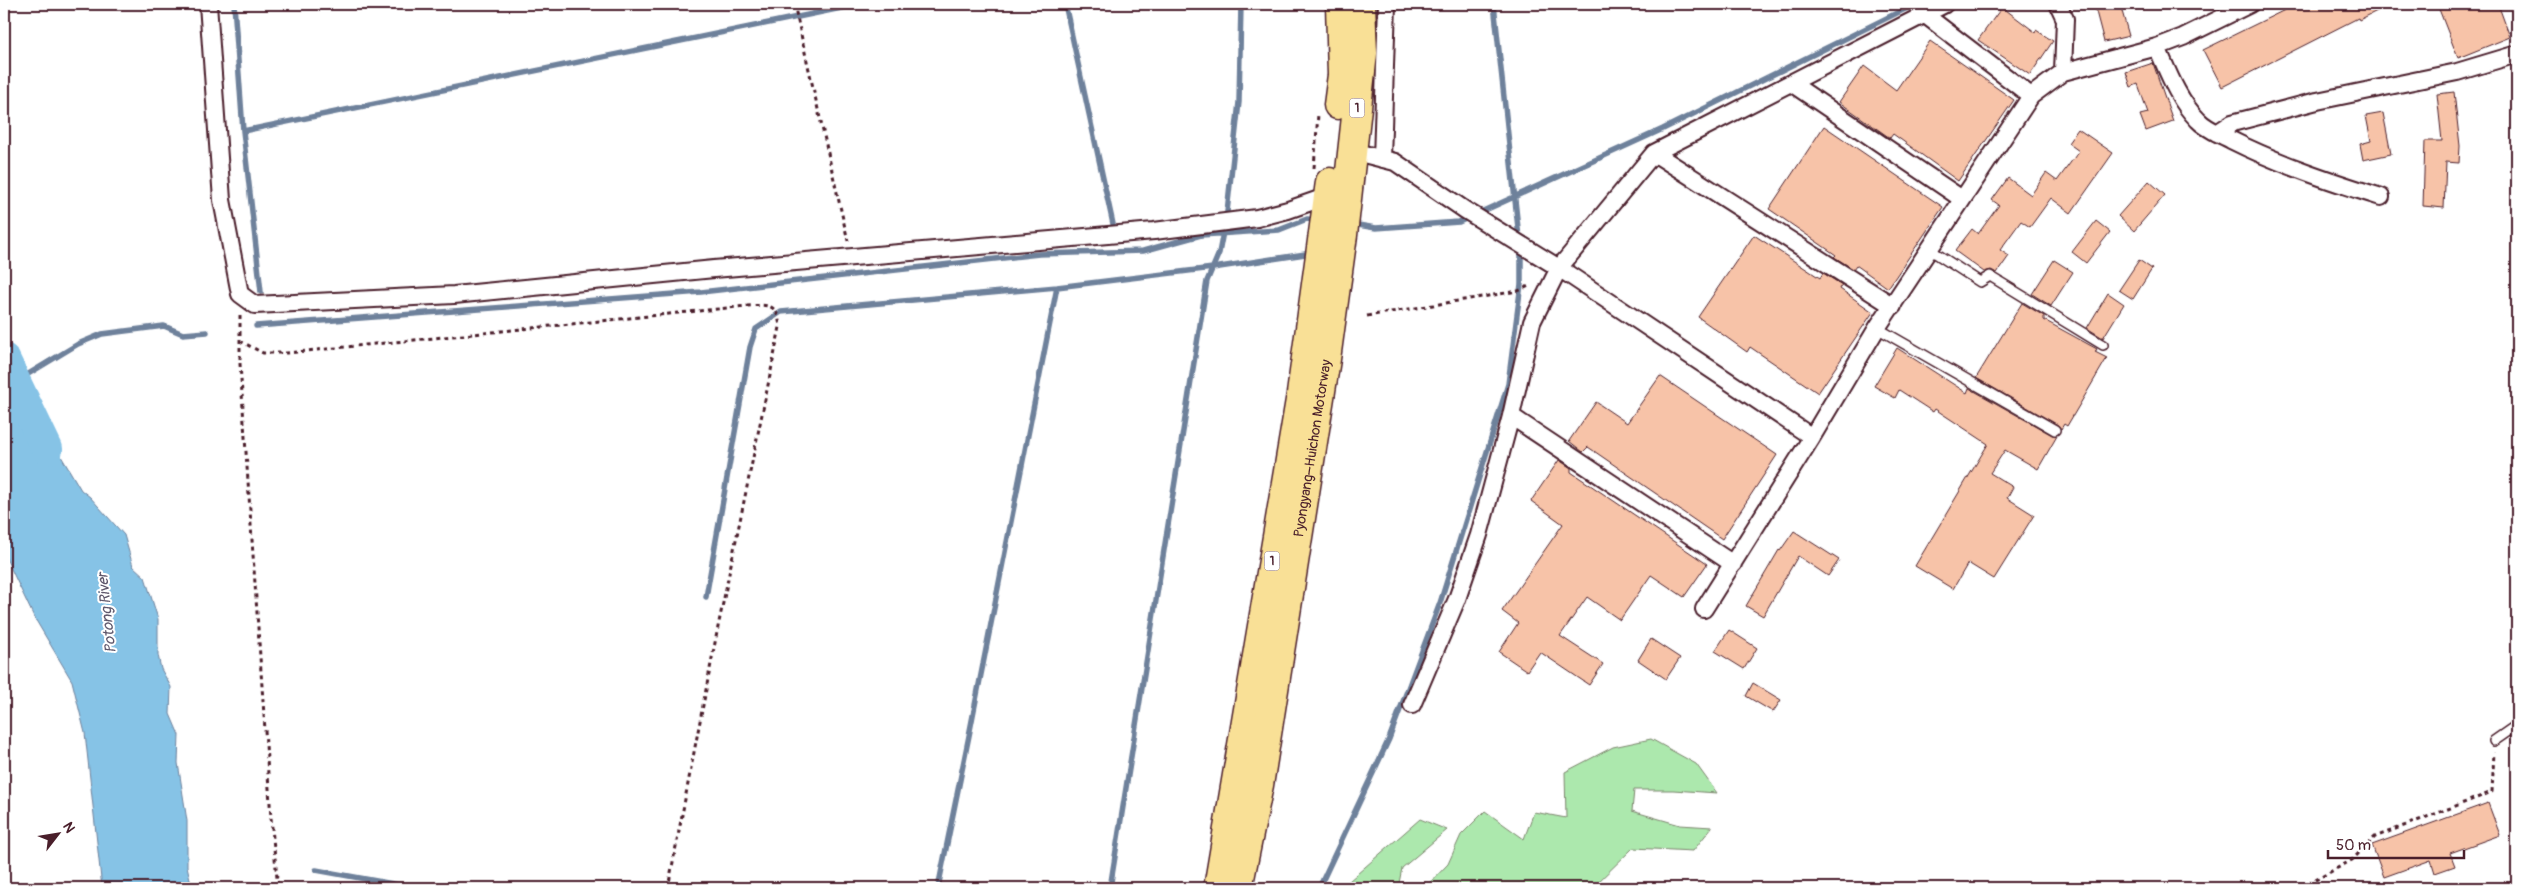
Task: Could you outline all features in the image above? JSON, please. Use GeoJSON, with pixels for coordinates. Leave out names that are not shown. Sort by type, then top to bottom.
{"type":"FeatureCollection","features":[{"type":"Feature","properties":{"kind":"highway","name":"Pyongyang–Huichon Motorway"},"geometry":{"type":"LineString","coordinates":[[1238,888],[1260,776],[1333,217],[1342,75],[1340,4]]}},
{"type":"Feature","properties":{"kind":"highway","name":"Pyongyang–Huichon Motorway"},"geometry":{"type":"LineString","coordinates":[[1218,888],[1301,394],[1333,217],[1352,152],[1363,53],[1361,4]]}},
{"type":"Feature","properties":{"kind":"street"},"geometry":{"type":"LineString","coordinates":[[208,4],[222,200],[240,294],[255,305],[454,295],[852,256],[1154,231],[1226,222],[1288,210],[1333,217]]}},
{"type":"Feature","properties":{"kind":"street"},"geometry":{"type":"LineString","coordinates":[[1382,159],[1387,4]]}},
{"type":"Feature","properties":{"kind":"street"},"geometry":{"type":"LineString","coordinates":[[1412,705],[1456,599],[1479,535],[1512,416],[1532,322],[1559,268],[1654,153],[1945,4]]}},
{"type":"Feature","properties":{"kind":"street"},"geometry":{"type":"LineString","coordinates":[[2058,4],[2065,19],[2063,72]]}},
{"type":"Feature","properties":{"kind":"street"},"geometry":{"type":"LineString","coordinates":[[1704,609],[1878,328],[2031,96],[2063,72],[2157,47],[2183,37],[2250,4]]}},
{"type":"Feature","properties":{"kind":"street"},"geometry":{"type":"LineString","coordinates":[[1924,14],[2031,96]]}},
{"type":"Feature","properties":{"kind":"street"},"geometry":{"type":"LineString","coordinates":[[2157,47],[2172,81],[2189,110],[2200,122],[2217,133],[2257,153],[2330,181],[2381,197]]}},
{"type":"Feature","properties":{"kind":"street"},"geometry":{"type":"LineString","coordinates":[[2217,133],[2232,123],[2242,120],[2317,101],[2457,72],[2517,54]]}},
{"type":"Feature","properties":{"kind":"street"},"geometry":{"type":"LineString","coordinates":[[1792,83],[1962,199]]}},
{"type":"Feature","properties":{"kind":"street"},"geometry":{"type":"LineString","coordinates":[[1352,152],[1395,162],[1466,210],[1559,268],[1812,437]]}},
{"type":"Feature","properties":{"kind":"street"},"geometry":{"type":"LineString","coordinates":[[1654,153],[1893,306]]}},
{"type":"Feature","properties":{"kind":"street"},"geometry":{"type":"LineString","coordinates":[[1512,416],[1733,564]]}},
{"type":"Feature","properties":{"kind":"lane"},"geometry":{"type":"LineString","coordinates":[[1929,249],[1980,282],[1990,276],[2103,345]]}},
{"type":"Feature","properties":{"kind":"lane"},"geometry":{"type":"LineString","coordinates":[[1878,328],[2055,430]]}},
{"type":"Feature","properties":{"kind":"lane"},"geometry":{"type":"LineString","coordinates":[[2494,741],[2517,725]]}},
{"type":"Feature","properties":{"kind":"path"},"geometry":{"type":"LineString","coordinates":[[794,4],[852,256]]}},
{"type":"Feature","properties":{"kind":"path"},"geometry":{"type":"LineString","coordinates":[[1367,316],[1518,291],[1525,288]]}},
{"type":"Feature","properties":{"kind":"path"},"geometry":{"type":"LineString","coordinates":[[240,294],[240,342],[270,808],[278,888]]}},
{"type":"Feature","properties":{"kind":"path"},"geometry":{"type":"LineString","coordinates":[[240,342],[263,353],[287,353],[747,306],[775,308],[780,327],[718,627],[668,888]]}},
{"type":"Feature","properties":{"kind":"path"},"geometry":{"type":"LineString","coordinates":[[2301,888],[2352,860],[2375,837],[2492,792],[2494,741]]}},
{"type":"Feature","properties":{"kind":"green space"},"geometry":{"type":"Polygon","coordinates":[[[1651,739],[1696,764],[1717,793],[1634,790],[1632,811],[1680,825],[1712,827],[1693,851],[1633,848],[1592,888],[1425,888],[1448,864],[1461,835],[1485,811],[1524,839],[1534,812],[1566,818],[1565,772],[1613,747],[1651,739]]]}},
{"type":"Feature","properties":{"kind":"green space"},"geometry":{"type":"Polygon","coordinates":[[[1420,819],[1447,830],[1402,868],[1398,888],[1341,888],[1420,819]]]}},
{"type":"Feature","properties":{"kind":"water"},"geometry":{"type":"Polygon","coordinates":[[[4,374],[58,451],[81,490],[90,497],[124,535],[133,566],[145,577],[158,619],[158,655],[161,669],[171,687],[170,714],[179,735],[178,763],[187,821],[187,866],[192,888],[102,888],[85,733],[72,681],[34,617],[4,554],[4,374]]]}},
{"type":"Feature","properties":{"kind":"building"},"geometry":{"type":"Polygon","coordinates":[[[2094,4],[2120,4],[2129,36],[2104,42],[2094,4]]]}},
{"type":"Feature","properties":{"kind":"building"},"geometry":{"type":"Polygon","coordinates":[[[2297,4],[2391,4],[2359,20],[2358,18],[2222,87],[2203,50],[2297,4]]]}},
{"type":"Feature","properties":{"kind":"building"},"geometry":{"type":"Polygon","coordinates":[[[2437,4],[2498,4],[2510,37],[2458,58],[2437,4]]]}},
{"type":"Feature","properties":{"kind":"building"},"geometry":{"type":"Polygon","coordinates":[[[2002,7],[2035,32],[2036,30],[2053,41],[2030,75],[1978,40],[2002,7]]]}},
{"type":"Feature","properties":{"kind":"building"},"geometry":{"type":"Polygon","coordinates":[[[1930,41],[2014,100],[1958,181],[1893,134],[1890,138],[1839,102],[1864,66],[1896,90],[1930,41]]]}},
{"type":"Feature","properties":{"kind":"building"},"geometry":{"type":"Polygon","coordinates":[[[2153,63],[2173,121],[2146,131],[2140,115],[2148,113],[2138,84],[2131,87],[2126,72],[2153,63]]]}},
{"type":"Feature","properties":{"kind":"building"},"geometry":{"type":"Polygon","coordinates":[[[2454,92],[2460,146],[2459,163],[2446,162],[2444,208],[2423,206],[2425,141],[2442,141],[2437,94],[2454,92]]]}},
{"type":"Feature","properties":{"kind":"building"},"geometry":{"type":"Polygon","coordinates":[[[2383,113],[2391,154],[2363,160],[2360,144],[2371,141],[2366,116],[2383,113]]]}},
{"type":"Feature","properties":{"kind":"building"},"geometry":{"type":"Polygon","coordinates":[[[1824,126],[1943,207],[1888,288],[1856,265],[1853,269],[1834,257],[1836,255],[1769,209],[1824,126]]]}},
{"type":"Feature","properties":{"kind":"building"},"geometry":{"type":"Polygon","coordinates":[[[2078,129],[2113,153],[2071,213],[2051,198],[2030,227],[2021,221],[2000,250],[2009,256],[1997,273],[1991,270],[1984,272],[1955,251],[1972,229],[1978,234],[1999,205],[1992,200],[2008,178],[2031,195],[2046,173],[2057,181],[2079,151],[2068,143],[2078,129]]]}},
{"type":"Feature","properties":{"kind":"building"},"geometry":{"type":"Polygon","coordinates":[[[2149,181],[2165,195],[2134,231],[2118,216],[2149,181]]]}},
{"type":"Feature","properties":{"kind":"building"},"geometry":{"type":"Polygon","coordinates":[[[2096,221],[2110,232],[2086,263],[2072,252],[2096,221]]]}},
{"type":"Feature","properties":{"kind":"building"},"geometry":{"type":"Polygon","coordinates":[[[1754,235],[1820,278],[1823,273],[1842,285],[1840,289],[1873,312],[1818,393],[1750,347],[1747,352],[1698,317],[1754,235]]]}},
{"type":"Feature","properties":{"kind":"building"},"geometry":{"type":"Polygon","coordinates":[[[2054,260],[2073,272],[2051,306],[2032,294],[2054,260]]]}},
{"type":"Feature","properties":{"kind":"building"},"geometry":{"type":"Polygon","coordinates":[[[2139,260],[2152,269],[2133,299],[2119,290],[2139,260]]]}},
{"type":"Feature","properties":{"kind":"building"},"geometry":{"type":"Polygon","coordinates":[[[2108,293],[2124,304],[2103,338],[2087,328],[2108,293]]]}},
{"type":"Feature","properties":{"kind":"building"},"geometry":{"type":"Polygon","coordinates":[[[2022,303],[2044,316],[2044,320],[2097,349],[2095,352],[2107,358],[2067,426],[2064,424],[2061,429],[2058,425],[1976,378],[2022,303]]]}},
{"type":"Feature","properties":{"kind":"building"},"geometry":{"type":"Polygon","coordinates":[[[1897,348],[1967,393],[1969,388],[2052,435],[2057,436],[2038,469],[2005,450],[1990,473],[2013,487],[2007,498],[2034,515],[1994,579],[1968,563],[1953,589],[1915,566],[1988,444],[1935,409],[1933,412],[1899,390],[1895,398],[1874,386],[1897,348]]]}},
{"type":"Feature","properties":{"kind":"building"},"geometry":{"type":"Polygon","coordinates":[[[1660,376],[1777,455],[1722,539],[1588,447],[1583,452],[1569,441],[1596,402],[1627,423],[1660,376]]]}},
{"type":"Feature","properties":{"kind":"building"},"geometry":{"type":"Polygon","coordinates":[[[1559,460],[1571,468],[1571,472],[1707,564],[1684,597],[1651,575],[1620,620],[1587,597],[1560,636],[1603,664],[1589,685],[1540,652],[1527,671],[1499,652],[1518,623],[1502,611],[1563,524],[1531,501],[1559,460]]]}},
{"type":"Feature","properties":{"kind":"building"},"geometry":{"type":"Polygon","coordinates":[[[1794,531],[1839,560],[1828,576],[1798,556],[1763,616],[1746,606],[1779,550],[1794,531]]]}},
{"type":"Feature","properties":{"kind":"building"},"geometry":{"type":"Polygon","coordinates":[[[1729,630],[1757,648],[1744,669],[1715,651],[1729,630]]]}},
{"type":"Feature","properties":{"kind":"building"},"geometry":{"type":"Polygon","coordinates":[[[1651,639],[1680,658],[1666,679],[1638,660],[1651,639]]]}},
{"type":"Feature","properties":{"kind":"building"},"geometry":{"type":"Polygon","coordinates":[[[1753,683],[1781,700],[1773,712],[1746,696],[1753,683]]]}},
{"type":"Feature","properties":{"kind":"building"},"geometry":{"type":"Polygon","coordinates":[[[2488,803],[2500,835],[2450,853],[2455,866],[2435,873],[2431,860],[2384,877],[2372,845],[2488,803]]]}},
{"type":"Feature","properties":{"kind":"waterway"},"geometry":{"type":"LineString","coordinates":[[234,4],[243,131],[261,292]]}},
{"type":"Feature","properties":{"kind":"waterway"},"geometry":{"type":"LineString","coordinates":[[243,131],[861,4]]}},
{"type":"Feature","properties":{"kind":"waterway"},"geometry":{"type":"LineString","coordinates":[[1065,4],[1113,224]]}},
{"type":"Feature","properties":{"kind":"waterway"},"geometry":{"type":"LineString","coordinates":[[1226,221],[1239,102],[1241,4]]}},
{"type":"Feature","properties":{"kind":"waterway"},"geometry":{"type":"LineString","coordinates":[[1319,888],[1389,739],[1440,603],[1508,384],[1521,284],[1521,256],[1494,4]]}},
{"type":"Feature","properties":{"kind":"waterway"},"geometry":{"type":"LineString","coordinates":[[1352,224],[1376,228],[1459,222],[1663,129],[1915,4]]}},
{"type":"Feature","properties":{"kind":"waterway"},"geometry":{"type":"LineString","coordinates":[[256,326],[701,292],[1039,254],[1143,251],[1201,235],[1279,230],[1307,219],[1318,220]]}},
{"type":"Feature","properties":{"kind":"waterway"},"geometry":{"type":"LineString","coordinates":[[1110,888],[1207,281],[1219,253],[1223,232]]}},
{"type":"Feature","properties":{"kind":"waterway"},"geometry":{"type":"LineString","coordinates":[[706,597],[750,347],[756,329],[781,312],[1057,287],[1213,268],[1312,253]]}},
{"type":"Feature","properties":{"kind":"waterway"},"geometry":{"type":"LineString","coordinates":[[938,888],[999,588],[1057,287]]}},
{"type":"Feature","properties":{"kind":"waterway"},"geometry":{"type":"LineString","coordinates":[[15,382],[78,344],[102,334],[164,326],[183,334],[207,332]]}},
{"type":"Feature","properties":{"kind":"waterway","name":"Potong River"},"geometry":{"type":"LineString","coordinates":[[4,359],[47,449]]}},
{"type":"Feature","properties":{"kind":"waterway"},"geometry":{"type":"LineString","coordinates":[[316,870],[415,888]]}}]}
